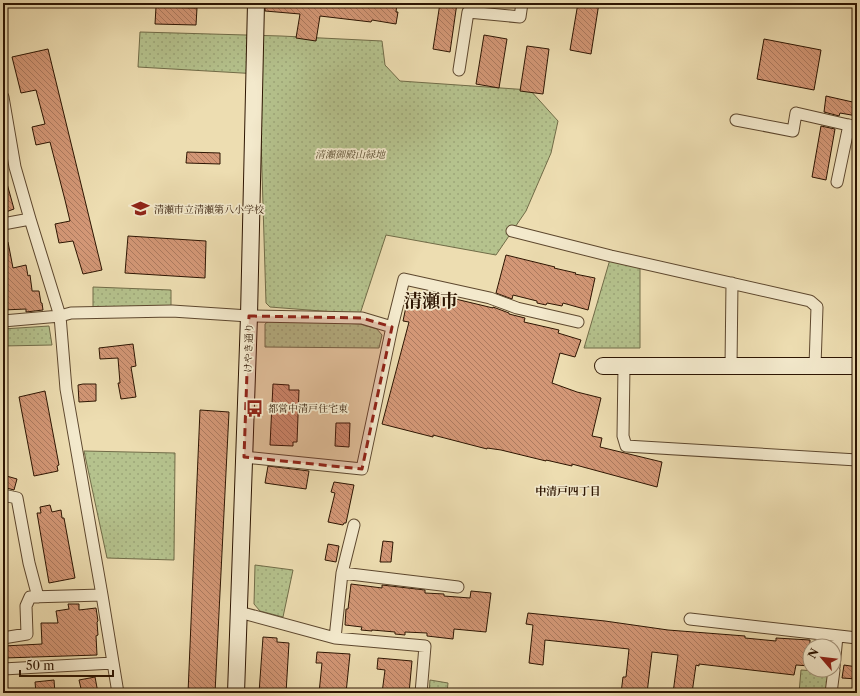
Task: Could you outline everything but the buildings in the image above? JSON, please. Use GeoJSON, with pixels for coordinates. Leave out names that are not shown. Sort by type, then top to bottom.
{"type":"FeatureCollection","features":[{"type":"Feature","properties":{"kind":"street","name":"けやき通り"},"geometry":{"type":"LineString","coordinates":[[236,693],[249,316],[256,3]]}},
{"type":"Feature","properties":{"kind":"street"},"geometry":{"type":"LineString","coordinates":[[459,70],[468,12],[520,17],[522,3]]}},
{"type":"Feature","properties":{"kind":"street"},"geometry":{"type":"LineString","coordinates":[[3,97],[14,161],[60,316],[66,389],[118,693]]}},
{"type":"Feature","properties":{"kind":"street"},"geometry":{"type":"LineString","coordinates":[[736,120],[792,131],[796,113],[853,126],[837,182]]}},
{"type":"Feature","properties":{"kind":"street"},"geometry":{"type":"LineString","coordinates":[[3,224],[30,219]]}},
{"type":"Feature","properties":{"kind":"street"},"geometry":{"type":"LineString","coordinates":[[512,231],[611,256],[810,301],[817,307],[815,366]]}},
{"type":"Feature","properties":{"kind":"street"},"geometry":{"type":"LineString","coordinates":[[244,457],[362,469],[392,327],[404,279],[490,298],[517,308],[578,322]]}},
{"type":"Feature","properties":{"kind":"street"},"geometry":{"type":"LineString","coordinates":[[731,366],[732,283]]}},
{"type":"Feature","properties":{"kind":"street"},"geometry":{"type":"LineString","coordinates":[[3,321],[71,314],[172,311],[249,316],[362,318],[392,327]]}},
{"type":"Feature","properties":{"kind":"street"},"geometry":{"type":"LineString","coordinates":[[603,366],[857,366]]}},
{"type":"Feature","properties":{"kind":"street"},"geometry":{"type":"LineString","coordinates":[[624,366],[623,436],[626,446],[857,460]]}},
{"type":"Feature","properties":{"kind":"street"},"geometry":{"type":"LineString","coordinates":[[3,495],[17,498],[29,562],[38,597]]}},
{"type":"Feature","properties":{"kind":"street"},"geometry":{"type":"LineString","coordinates":[[335,638],[342,573],[354,525]]}},
{"type":"Feature","properties":{"kind":"street"},"geometry":{"type":"LineString","coordinates":[[342,573],[458,587]]}},
{"type":"Feature","properties":{"kind":"street"},"geometry":{"type":"LineString","coordinates":[[3,638],[27,634],[26,606],[30,597],[102,594]]}},
{"type":"Feature","properties":{"kind":"street"},"geometry":{"type":"LineString","coordinates":[[239,612],[335,638],[425,646],[421,693]]}},
{"type":"Feature","properties":{"kind":"street"},"geometry":{"type":"LineString","coordinates":[[690,619],[857,638]]}},
{"type":"Feature","properties":{"kind":"street"},"geometry":{"type":"LineString","coordinates":[[3,669],[113,663]]}},
{"type":"Feature","properties":{"kind":"street"},"geometry":{"type":"LineString","coordinates":[[831,693],[833,678]]}},
{"type":"Feature","properties":{"kind":"highlighted area"},"geometry":{"type":"Polygon","coordinates":[[[249,316],[362,318],[392,327],[362,469],[244,457],[249,316]]]}},
{"type":"Feature","properties":{"kind":"green space","name":"清瀬御殿山緑地"},"geometry":{"type":"Polygon","coordinates":[[[140,32],[281,36],[382,41],[385,65],[400,81],[530,90],[558,121],[551,153],[526,211],[496,255],[386,235],[360,314],[270,307],[266,303],[259,74],[138,67],[140,32]]]}},
{"type":"Feature","properties":{"kind":"green space"},"geometry":{"type":"Polygon","coordinates":[[[611,256],[640,262],[640,348],[584,348],[611,256]]]}},
{"type":"Feature","properties":{"kind":"green space"},"geometry":{"type":"Polygon","coordinates":[[[93,287],[171,290],[171,310],[93,310],[93,287]]]}},
{"type":"Feature","properties":{"kind":"green space"},"geometry":{"type":"Polygon","coordinates":[[[271,319],[360,324],[377,329],[382,335],[379,348],[265,347],[265,324],[271,319]]]}},
{"type":"Feature","properties":{"kind":"green space"},"geometry":{"type":"Polygon","coordinates":[[[49,326],[52,345],[3,346],[3,329],[49,326]]]}},
{"type":"Feature","properties":{"kind":"green space"},"geometry":{"type":"Polygon","coordinates":[[[84,451],[175,453],[174,560],[107,558],[84,451]]]}},
{"type":"Feature","properties":{"kind":"green space"},"geometry":{"type":"Polygon","coordinates":[[[255,565],[293,570],[283,617],[260,611],[254,604],[255,565]]]}},
{"type":"Feature","properties":{"kind":"green space"},"geometry":{"type":"Polygon","coordinates":[[[801,670],[802,678],[832,678],[831,693],[799,693],[801,670]]]}},
{"type":"Feature","properties":{"kind":"green space"},"geometry":{"type":"Polygon","coordinates":[[[430,680],[448,683],[447,693],[429,693],[430,680]]]}},
{"type":"Feature","properties":{"kind":"place","name":"清瀬市立清瀬第八小学校"},"geometry":{"type":"Point","coordinates":[141,209]}},
{"type":"Feature","properties":{"kind":"place","name":"都営中清戸住宅東"},"geometry":{"type":"Point","coordinates":[255,408]}},
{"type":"Feature","properties":{"kind":"district","name":"清瀬市"},"geometry":{"type":"Point","coordinates":[431,301]}},
{"type":"Feature","properties":{"kind":"district","name":"中清戸四丁目"},"geometry":{"type":"Point","coordinates":[568,491]}}]}
